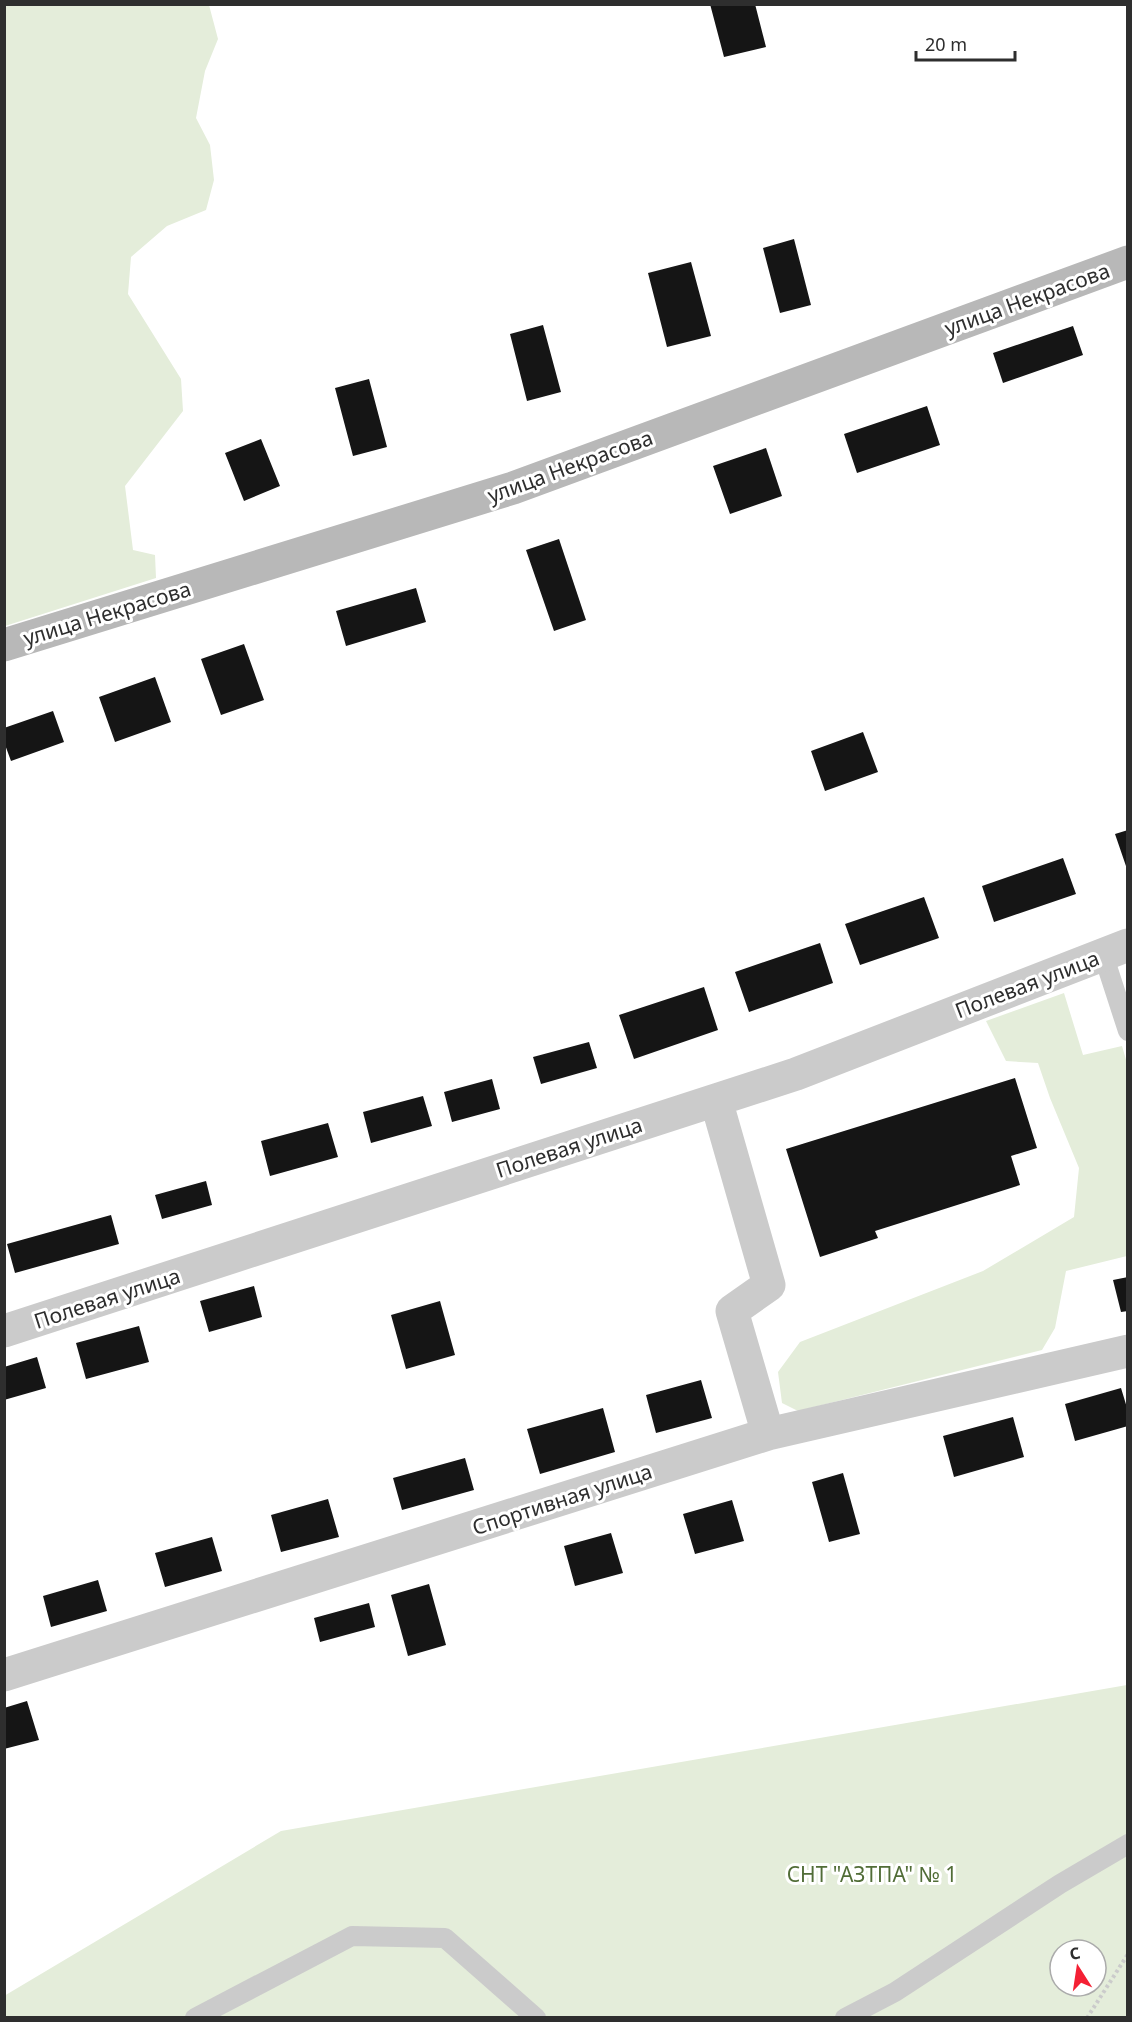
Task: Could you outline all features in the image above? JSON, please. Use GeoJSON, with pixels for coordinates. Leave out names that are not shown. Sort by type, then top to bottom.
{"type":"FeatureCollection","features":[{"type":"Feature","properties":{"kind":"main road","name":"улица Некрасова"},"geometry":{"type":"LineString","coordinates":[[4,645],[513,488],[1128,262]]}},
{"type":"Feature","properties":{"kind":"street","name":"Полевая улица"},"geometry":{"type":"LineString","coordinates":[[4,1331],[796,1074],[1115,949]]}},
{"type":"Feature","properties":{"kind":"street"},"geometry":{"type":"LineString","coordinates":[[716,1100],[769,1285],[732,1311],[768,1434]]}},
{"type":"Feature","properties":{"kind":"street","name":"Спортивная улица"},"geometry":{"type":"LineString","coordinates":[[4,1675],[768,1434],[1128,1351]]}},
{"type":"Feature","properties":{"kind":"lane"},"geometry":{"type":"LineString","coordinates":[[1115,949],[1128,1031]]}},
{"type":"Feature","properties":{"kind":"lane"},"geometry":{"type":"LineString","coordinates":[[845,2018],[896,1992],[1060,1884],[1128,1844]]}},
{"type":"Feature","properties":{"kind":"lane"},"geometry":{"type":"LineString","coordinates":[[195,2018],[352,1936],[445,1938],[536,2018]]}},
{"type":"Feature","properties":{"kind":"path"},"geometry":{"type":"LineString","coordinates":[[1087,2018],[1128,1954]]}},
{"type":"Feature","properties":{"kind":"green space"},"geometry":{"type":"Polygon","coordinates":[[[4,5],[209,5],[218,39],[205,71],[196,118],[210,145],[214,180],[206,210],[167,226],[131,257],[128,294],[181,379],[183,411],[125,486],[133,550],[155,555],[156,578],[5,626],[4,5]]]}},
{"type":"Feature","properties":{"kind":"green space"},"geometry":{"type":"Polygon","coordinates":[[[1064,993],[1083,1055],[1122,1046],[1127,1063],[1127,1256],[1066,1271],[1055,1328],[1042,1350],[798,1411],[782,1403],[778,1372],[800,1342],[983,1271],[1074,1217],[1079,1168],[1038,1063],[1006,1061],[986,1021],[1064,993]]]}},
{"type":"Feature","properties":{"kind":"green space","name":"СНТ \"АЗТПА\" № 1"},"geometry":{"type":"Polygon","coordinates":[[[1127,1685],[1127,2017],[5,2018],[4,1996],[281,1831],[1127,1685]]]}},
{"type":"Feature","properties":{"kind":"building"},"geometry":{"type":"Polygon","coordinates":[[[710,4],[755,4],[766,47],[724,57],[710,4]]]}},
{"type":"Feature","properties":{"kind":"building"},"geometry":{"type":"Polygon","coordinates":[[[794,239],[811,305],[780,313],[763,248],[794,239]]]}},
{"type":"Feature","properties":{"kind":"building"},"geometry":{"type":"Polygon","coordinates":[[[691,262],[711,336],[667,347],[648,273],[691,262]]]}},
{"type":"Feature","properties":{"kind":"building"},"geometry":{"type":"Polygon","coordinates":[[[543,325],[561,392],[527,401],[510,334],[543,325]]]}},
{"type":"Feature","properties":{"kind":"building"},"geometry":{"type":"Polygon","coordinates":[[[1073,326],[1083,355],[1003,383],[993,353],[1073,326]]]}},
{"type":"Feature","properties":{"kind":"building"},"geometry":{"type":"Polygon","coordinates":[[[369,379],[387,447],[353,456],[335,388],[369,379]]]}},
{"type":"Feature","properties":{"kind":"building"},"geometry":{"type":"Polygon","coordinates":[[[927,406],[940,445],[857,473],[844,434],[927,406]]]}},
{"type":"Feature","properties":{"kind":"building"},"geometry":{"type":"Polygon","coordinates":[[[261,439],[280,486],[244,501],[225,453],[261,439]]]}},
{"type":"Feature","properties":{"kind":"building"},"geometry":{"type":"Polygon","coordinates":[[[766,448],[782,496],[730,514],[713,466],[766,448]]]}},
{"type":"Feature","properties":{"kind":"building"},"geometry":{"type":"Polygon","coordinates":[[[559,539],[586,620],[554,631],[526,550],[559,539]]]}},
{"type":"Feature","properties":{"kind":"building"},"geometry":{"type":"Polygon","coordinates":[[[416,588],[426,622],[346,646],[336,611],[416,588]]]}},
{"type":"Feature","properties":{"kind":"building"},"geometry":{"type":"Polygon","coordinates":[[[244,644],[264,700],[221,715],[201,659],[244,644]]]}},
{"type":"Feature","properties":{"kind":"building"},"geometry":{"type":"Polygon","coordinates":[[[155,677],[171,722],[115,742],[99,697],[155,677]]]}},
{"type":"Feature","properties":{"kind":"building"},"geometry":{"type":"Polygon","coordinates":[[[53,711],[64,742],[11,761],[4,742],[4,728],[53,711]]]}},
{"type":"Feature","properties":{"kind":"building"},"geometry":{"type":"Polygon","coordinates":[[[863,732],[878,772],[825,791],[811,751],[863,732]]]}},
{"type":"Feature","properties":{"kind":"building"},"geometry":{"type":"Polygon","coordinates":[[[1128,830],[1128,869],[1127,869],[1115,834],[1128,830]]]}},
{"type":"Feature","properties":{"kind":"building"},"geometry":{"type":"Polygon","coordinates":[[[1063,858],[1076,894],[994,922],[982,886],[1063,858]]]}},
{"type":"Feature","properties":{"kind":"building"},"geometry":{"type":"Polygon","coordinates":[[[924,897],[939,938],[860,965],[845,924],[924,897]]]}},
{"type":"Feature","properties":{"kind":"building"},"geometry":{"type":"Polygon","coordinates":[[[820,943],[833,983],[749,1012],[735,972],[820,943]]]}},
{"type":"Feature","properties":{"kind":"building"},"geometry":{"type":"Polygon","coordinates":[[[704,987],[718,1030],[634,1059],[619,1015],[704,987]]]}},
{"type":"Feature","properties":{"kind":"building"},"geometry":{"type":"Polygon","coordinates":[[[589,1042],[597,1068],[541,1084],[533,1057],[589,1042]]]}},
{"type":"Feature","properties":{"kind":"building"},"geometry":{"type":"Polygon","coordinates":[[[1015,1078],[1037,1148],[1011,1156],[1020,1185],[875,1231],[878,1238],[820,1257],[786,1149],[1015,1078]]]}},
{"type":"Feature","properties":{"kind":"building"},"geometry":{"type":"Polygon","coordinates":[[[492,1079],[500,1109],[452,1122],[444,1092],[492,1079]]]}},
{"type":"Feature","properties":{"kind":"building"},"geometry":{"type":"Polygon","coordinates":[[[423,1096],[432,1126],[371,1143],[363,1112],[423,1096]]]}},
{"type":"Feature","properties":{"kind":"building"},"geometry":{"type":"Polygon","coordinates":[[[328,1123],[338,1157],[270,1176],[261,1141],[328,1123]]]}},
{"type":"Feature","properties":{"kind":"building"},"geometry":{"type":"Polygon","coordinates":[[[206,1181],[212,1205],[162,1219],[155,1195],[206,1181]]]}},
{"type":"Feature","properties":{"kind":"building"},"geometry":{"type":"Polygon","coordinates":[[[111,1215],[119,1244],[15,1273],[7,1244],[111,1215]]]}},
{"type":"Feature","properties":{"kind":"building"},"geometry":{"type":"Polygon","coordinates":[[[1128,1277],[1128,1311],[1121,1312],[1113,1280],[1128,1277]]]}},
{"type":"Feature","properties":{"kind":"building"},"geometry":{"type":"Polygon","coordinates":[[[254,1286],[262,1317],[209,1332],[200,1301],[254,1286]]]}},
{"type":"Feature","properties":{"kind":"building"},"geometry":{"type":"Polygon","coordinates":[[[440,1301],[455,1355],[406,1369],[391,1315],[440,1301]]]}},
{"type":"Feature","properties":{"kind":"building"},"geometry":{"type":"Polygon","coordinates":[[[139,1326],[149,1362],[86,1379],[76,1343],[139,1326]]]}},
{"type":"Feature","properties":{"kind":"building"},"geometry":{"type":"Polygon","coordinates":[[[37,1357],[46,1388],[4,1400],[4,1367],[37,1357]]]}},
{"type":"Feature","properties":{"kind":"building"},"geometry":{"type":"Polygon","coordinates":[[[701,1380],[712,1418],[656,1433],[646,1395],[701,1380]]]}},
{"type":"Feature","properties":{"kind":"building"},"geometry":{"type":"Polygon","coordinates":[[[1121,1388],[1128,1411],[1128,1426],[1075,1441],[1065,1404],[1121,1388]]]}},
{"type":"Feature","properties":{"kind":"building"},"geometry":{"type":"Polygon","coordinates":[[[603,1408],[615,1452],[540,1474],[527,1429],[603,1408]]]}},
{"type":"Feature","properties":{"kind":"building"},"geometry":{"type":"Polygon","coordinates":[[[1013,1417],[1024,1457],[954,1477],[943,1436],[1013,1417]]]}},
{"type":"Feature","properties":{"kind":"building"},"geometry":{"type":"Polygon","coordinates":[[[465,1458],[474,1490],[402,1510],[393,1478],[465,1458]]]}},
{"type":"Feature","properties":{"kind":"building"},"geometry":{"type":"Polygon","coordinates":[[[843,1473],[860,1534],[829,1542],[812,1482],[843,1473]]]}},
{"type":"Feature","properties":{"kind":"building"},"geometry":{"type":"Polygon","coordinates":[[[328,1499],[339,1537],[281,1552],[271,1515],[328,1499]]]}},
{"type":"Feature","properties":{"kind":"building"},"geometry":{"type":"Polygon","coordinates":[[[732,1500],[744,1541],[695,1554],[683,1514],[732,1500]]]}},
{"type":"Feature","properties":{"kind":"building"},"geometry":{"type":"Polygon","coordinates":[[[611,1533],[623,1573],[575,1586],[564,1546],[611,1533]]]}},
{"type":"Feature","properties":{"kind":"building"},"geometry":{"type":"Polygon","coordinates":[[[212,1537],[222,1571],[165,1587],[155,1553],[212,1537]]]}},
{"type":"Feature","properties":{"kind":"building"},"geometry":{"type":"Polygon","coordinates":[[[98,1580],[107,1611],[51,1627],[43,1596],[98,1580]]]}},
{"type":"Feature","properties":{"kind":"building"},"geometry":{"type":"Polygon","coordinates":[[[429,1584],[446,1645],[408,1656],[391,1595],[429,1584]]]}},
{"type":"Feature","properties":{"kind":"building"},"geometry":{"type":"Polygon","coordinates":[[[369,1603],[375,1627],[320,1642],[314,1618],[369,1603]]]}},
{"type":"Feature","properties":{"kind":"building"},"geometry":{"type":"Polygon","coordinates":[[[27,1701],[39,1740],[4,1749],[4,1708],[27,1701]]]}}]}
